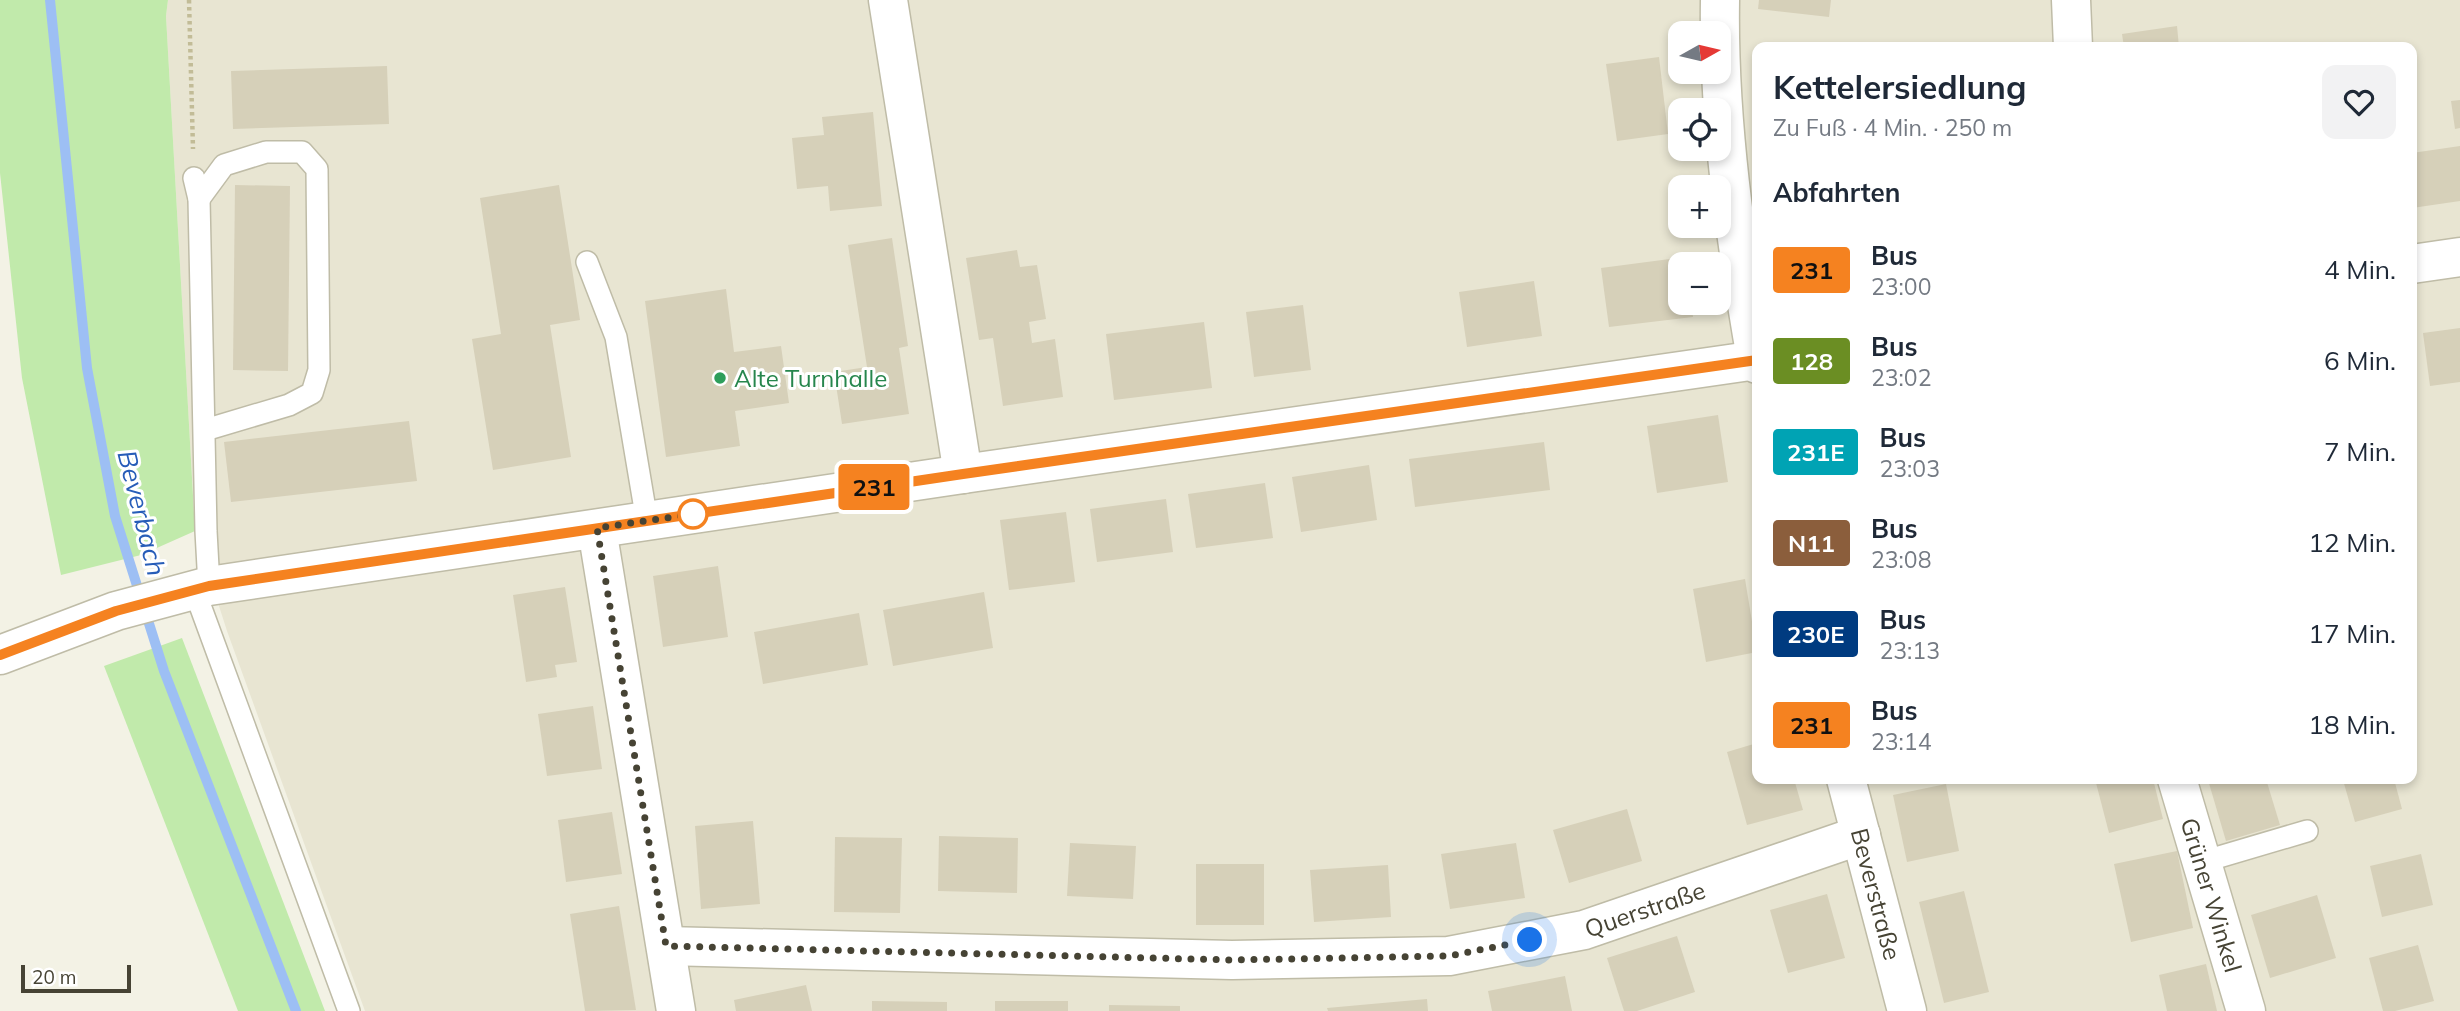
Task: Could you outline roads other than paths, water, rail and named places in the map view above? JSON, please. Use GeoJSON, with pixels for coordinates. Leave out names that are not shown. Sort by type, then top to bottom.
{"type":"FeatureCollection","features":[{"type":"Feature","properties":{"kind":"street"},"geometry":{"type":"LineString","coordinates":[[888,0],[963,474]]}},
{"type":"Feature","properties":{"kind":"street"},"geometry":{"type":"LineString","coordinates":[[1720,0],[1719,60],[1728,176],[1752,330]]}},
{"type":"Feature","properties":{"kind":"street"},"geometry":{"type":"LineString","coordinates":[[2071,0],[2073,42]]}},
{"type":"Feature","properties":{"kind":"street"},"geometry":{"type":"LineString","coordinates":[[2417,263],[2460,257]]}},
{"type":"Feature","properties":{"kind":"street"},"geometry":{"type":"LineString","coordinates":[[0,655],[116,611],[194,590],[963,474],[1752,363]]}},
{"type":"Feature","properties":{"kind":"street"},"geometry":{"type":"LineString","coordinates":[[597,528],[676,1011]]}},
{"type":"Feature","properties":{"kind":"street","name":"Beverstraße"},"geometry":{"type":"LineString","coordinates":[[1847,784],[1907,1011]]}},
{"type":"Feature","properties":{"kind":"street","name":"Grüner Winkel"},"geometry":{"type":"LineString","coordinates":[[2179,784],[2246,1011]]}},
{"type":"Feature","properties":{"kind":"street","name":"Querstraße"},"geometry":{"type":"LineString","coordinates":[[666,946],[1232,960],[1449,956],[1584,930],[1861,835]]}},
{"type":"Feature","properties":{"kind":"lane"},"geometry":{"type":"LineString","coordinates":[[205,430],[289,405],[312,393],[319,370],[317,169],[302,152],[266,152],[224,165],[197,188],[206,531],[194,590],[349,1011]]}},
{"type":"Feature","properties":{"kind":"lane"},"geometry":{"type":"LineString","coordinates":[[587,262],[616,337],[647,521]]}},
{"type":"Feature","properties":{"kind":"lane"},"geometry":{"type":"LineString","coordinates":[[2202,862],[2307,831]]}},
{"type":"Feature","properties":{"kind":"waterway","name":"Beverbach"},"geometry":{"type":"LineString","coordinates":[[50,0],[87,368],[115,516],[164,671],[296,1011]]}},
{"type":"Feature","properties":{"kind":"place","name":"Alte Turnhalle"},"geometry":{"type":"Point","coordinates":[720,378]}}]}
